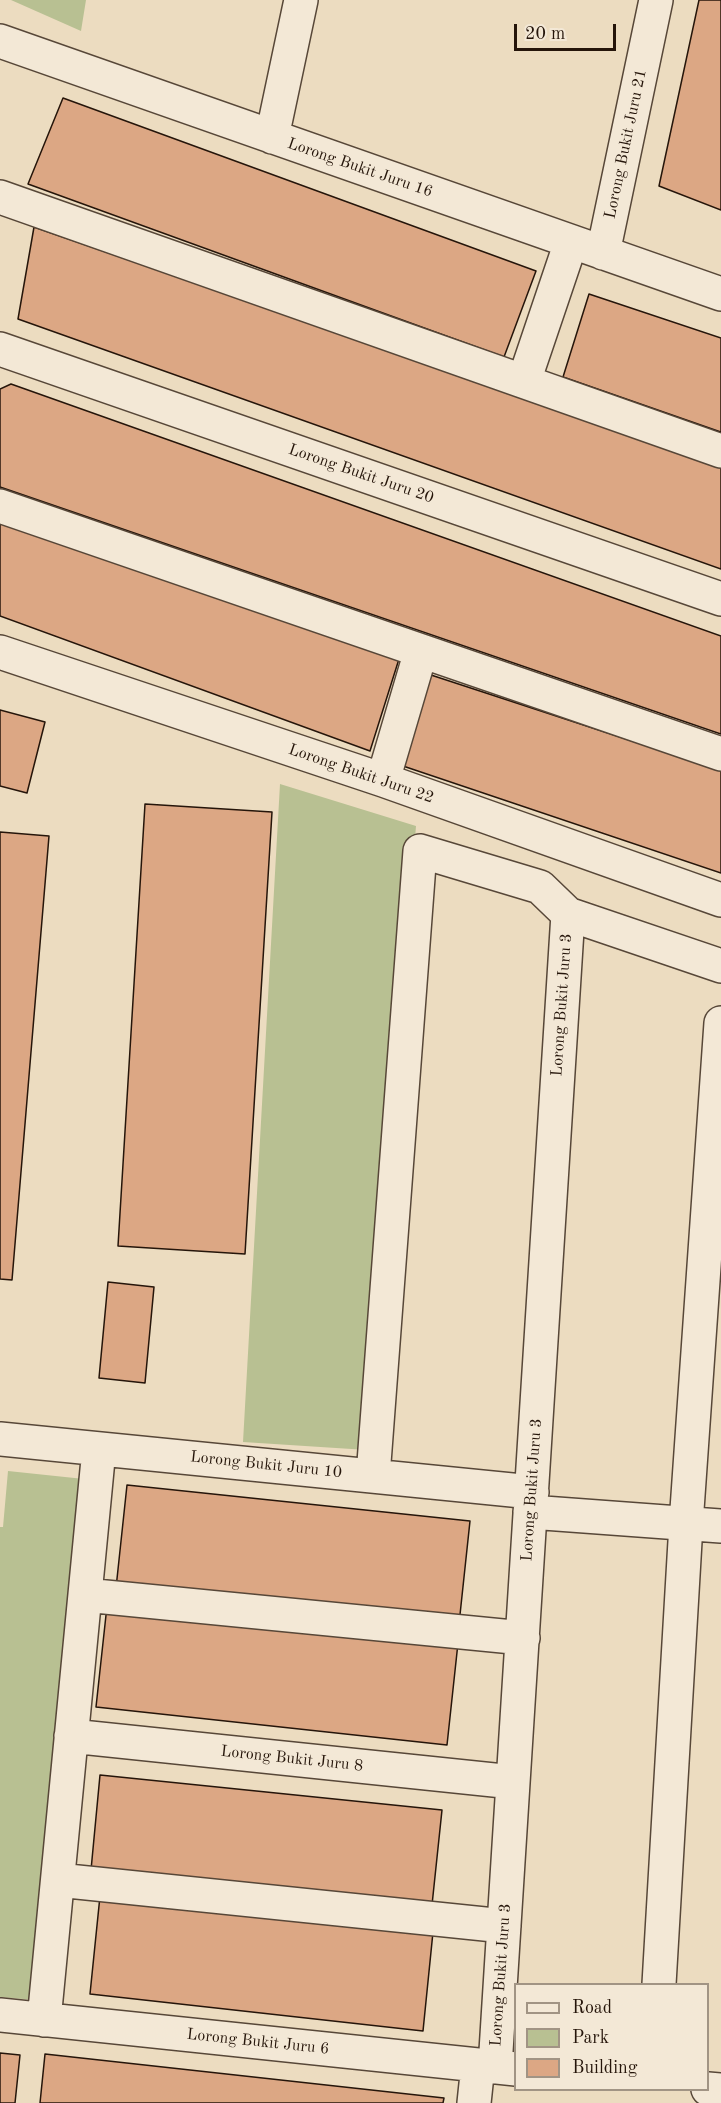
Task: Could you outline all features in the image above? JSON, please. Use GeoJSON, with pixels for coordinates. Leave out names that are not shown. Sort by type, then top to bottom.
{"type":"FeatureCollection","features":[{"type":"Feature","properties":{"kind":"street"},"geometry":{"type":"LineString","coordinates":[[272,137],[302,0]]}},
{"type":"Feature","properties":{"kind":"street","name":"Lorong Bukit Juru 21"},"geometry":{"type":"LineString","coordinates":[[603,253],[656,0]]}},
{"type":"Feature","properties":{"kind":"street","name":"Lorong Bukit Juru 16"},"geometry":{"type":"LineString","coordinates":[[0,41],[721,294]]}},
{"type":"Feature","properties":{"kind":"street"},"geometry":{"type":"LineString","coordinates":[[0,197],[721,451]]}},
{"type":"Feature","properties":{"kind":"street"},"geometry":{"type":"LineString","coordinates":[[524,381],[571,242]]}},
{"type":"Feature","properties":{"kind":"street","name":"Lorong Bukit Juru 20"},"geometry":{"type":"LineString","coordinates":[[0,349],[721,599]]}},
{"type":"Feature","properties":{"kind":"street"},"geometry":{"type":"LineString","coordinates":[[0,506],[721,754]]}},
{"type":"Feature","properties":{"kind":"street"},"geometry":{"type":"LineString","coordinates":[[383,780],[422,651]]}},
{"type":"Feature","properties":{"kind":"street","name":"Lorong Bukit Juru 22"},"geometry":{"type":"LineString","coordinates":[[0,652],[383,780],[721,900]]}},
{"type":"Feature","properties":{"kind":"street"},"geometry":{"type":"LineString","coordinates":[[372,1476],[420,851],[540,887],[568,914],[721,966]]}},
{"type":"Feature","properties":{"kind":"street","name":"Lorong Bukit Juru 3"},"geometry":{"type":"LineString","coordinates":[[474,2103],[496,2067],[568,914]]}},
{"type":"Feature","properties":{"kind":"street"},"geometry":{"type":"LineString","coordinates":[[659,1983],[686,1524],[721,1023]]}},
{"type":"Feature","properties":{"kind":"street","name":"Lorong Bukit Juru 10"},"geometry":{"type":"LineString","coordinates":[[0,1439],[372,1476],[531,1502],[686,1524],[721,1526]]}},
{"type":"Feature","properties":{"kind":"street"},"geometry":{"type":"LineString","coordinates":[[44,2020],[99,1449]]}},
{"type":"Feature","properties":{"kind":"street"},"geometry":{"type":"LineString","coordinates":[[85,1595],[523,1638]]}},
{"type":"Feature","properties":{"kind":"street","name":"Lorong Bukit Juru 8"},"geometry":{"type":"LineString","coordinates":[[71,1736],[513,1782]]}},
{"type":"Feature","properties":{"kind":"street"},"geometry":{"type":"LineString","coordinates":[[58,1880],[504,1926]]}},
{"type":"Feature","properties":{"kind":"street","name":"Lorong Bukit Juru 6"},"geometry":{"type":"LineString","coordinates":[[0,2015],[496,2067]]}},
{"type":"Feature","properties":{"kind":"green space"},"geometry":{"type":"Polygon","coordinates":[[[11,0],[86,0],[81,31],[11,0]]]}},
{"type":"Feature","properties":{"kind":"green space"},"geometry":{"type":"Polygon","coordinates":[[[280,784],[416,826],[367,1450],[243,1442],[280,784]]]}},
{"type":"Feature","properties":{"kind":"green space"},"geometry":{"type":"Polygon","coordinates":[[[8,1471],[84,1479],[34,2000],[0,1997],[0,1527],[3,1527],[8,1471]]]}},
{"type":"Feature","properties":{"kind":"building"},"geometry":{"type":"Polygon","coordinates":[[[699,0],[721,0],[721,210],[659,186],[699,0]]]}},
{"type":"Feature","properties":{"kind":"building"},"geometry":{"type":"Polygon","coordinates":[[[63,98],[536,271],[504,357],[28,184],[63,98]]]}},
{"type":"Feature","properties":{"kind":"building"},"geometry":{"type":"Polygon","coordinates":[[[34,227],[721,465],[721,569],[18,319],[34,227]]]}},
{"type":"Feature","properties":{"kind":"building"},"geometry":{"type":"Polygon","coordinates":[[[589,294],[721,338],[721,432],[563,377],[589,294]]]}},
{"type":"Feature","properties":{"kind":"building"},"geometry":{"type":"Polygon","coordinates":[[[11,384],[721,636],[721,734],[0,487],[0,389],[11,384]]]}},
{"type":"Feature","properties":{"kind":"building"},"geometry":{"type":"Polygon","coordinates":[[[0,519],[399,659],[370,751],[0,616],[0,519]]]}},
{"type":"Feature","properties":{"kind":"building"},"geometry":{"type":"Polygon","coordinates":[[[431,675],[721,770],[721,873],[403,766],[431,675]]]}},
{"type":"Feature","properties":{"kind":"building"},"geometry":{"type":"Polygon","coordinates":[[[0,710],[45,722],[27,793],[0,786],[0,710]]]}},
{"type":"Feature","properties":{"kind":"building"},"geometry":{"type":"Polygon","coordinates":[[[145,804],[272,812],[245,1254],[118,1246],[145,804]]]}},
{"type":"Feature","properties":{"kind":"building"},"geometry":{"type":"Polygon","coordinates":[[[0,832],[49,836],[12,1280],[0,1279],[0,832]]]}},
{"type":"Feature","properties":{"kind":"building"},"geometry":{"type":"Polygon","coordinates":[[[108,1282],[154,1287],[145,1383],[99,1378],[108,1282]]]}},
{"type":"Feature","properties":{"kind":"building"},"geometry":{"type":"Polygon","coordinates":[[[127,1485],[470,1521],[459,1624],[116,1588],[127,1485]]]}},
{"type":"Feature","properties":{"kind":"building"},"geometry":{"type":"Polygon","coordinates":[[[107,1606],[458,1643],[447,1745],[96,1707],[107,1606]]]}},
{"type":"Feature","properties":{"kind":"building"},"geometry":{"type":"Polygon","coordinates":[[[100,1775],[442,1810],[432,1905],[91,1870],[100,1775]]]}},
{"type":"Feature","properties":{"kind":"building"},"geometry":{"type":"Polygon","coordinates":[[[100,1896],[433,1932],[423,2031],[90,1994],[100,1896]]]}},
{"type":"Feature","properties":{"kind":"building"},"geometry":{"type":"Polygon","coordinates":[[[0,2053],[20,2055],[15,2103],[0,2103],[0,2053]]]}},
{"type":"Feature","properties":{"kind":"building"},"geometry":{"type":"Polygon","coordinates":[[[45,2054],[444,2098],[443,2103],[40,2103],[45,2054]]]}}]}
